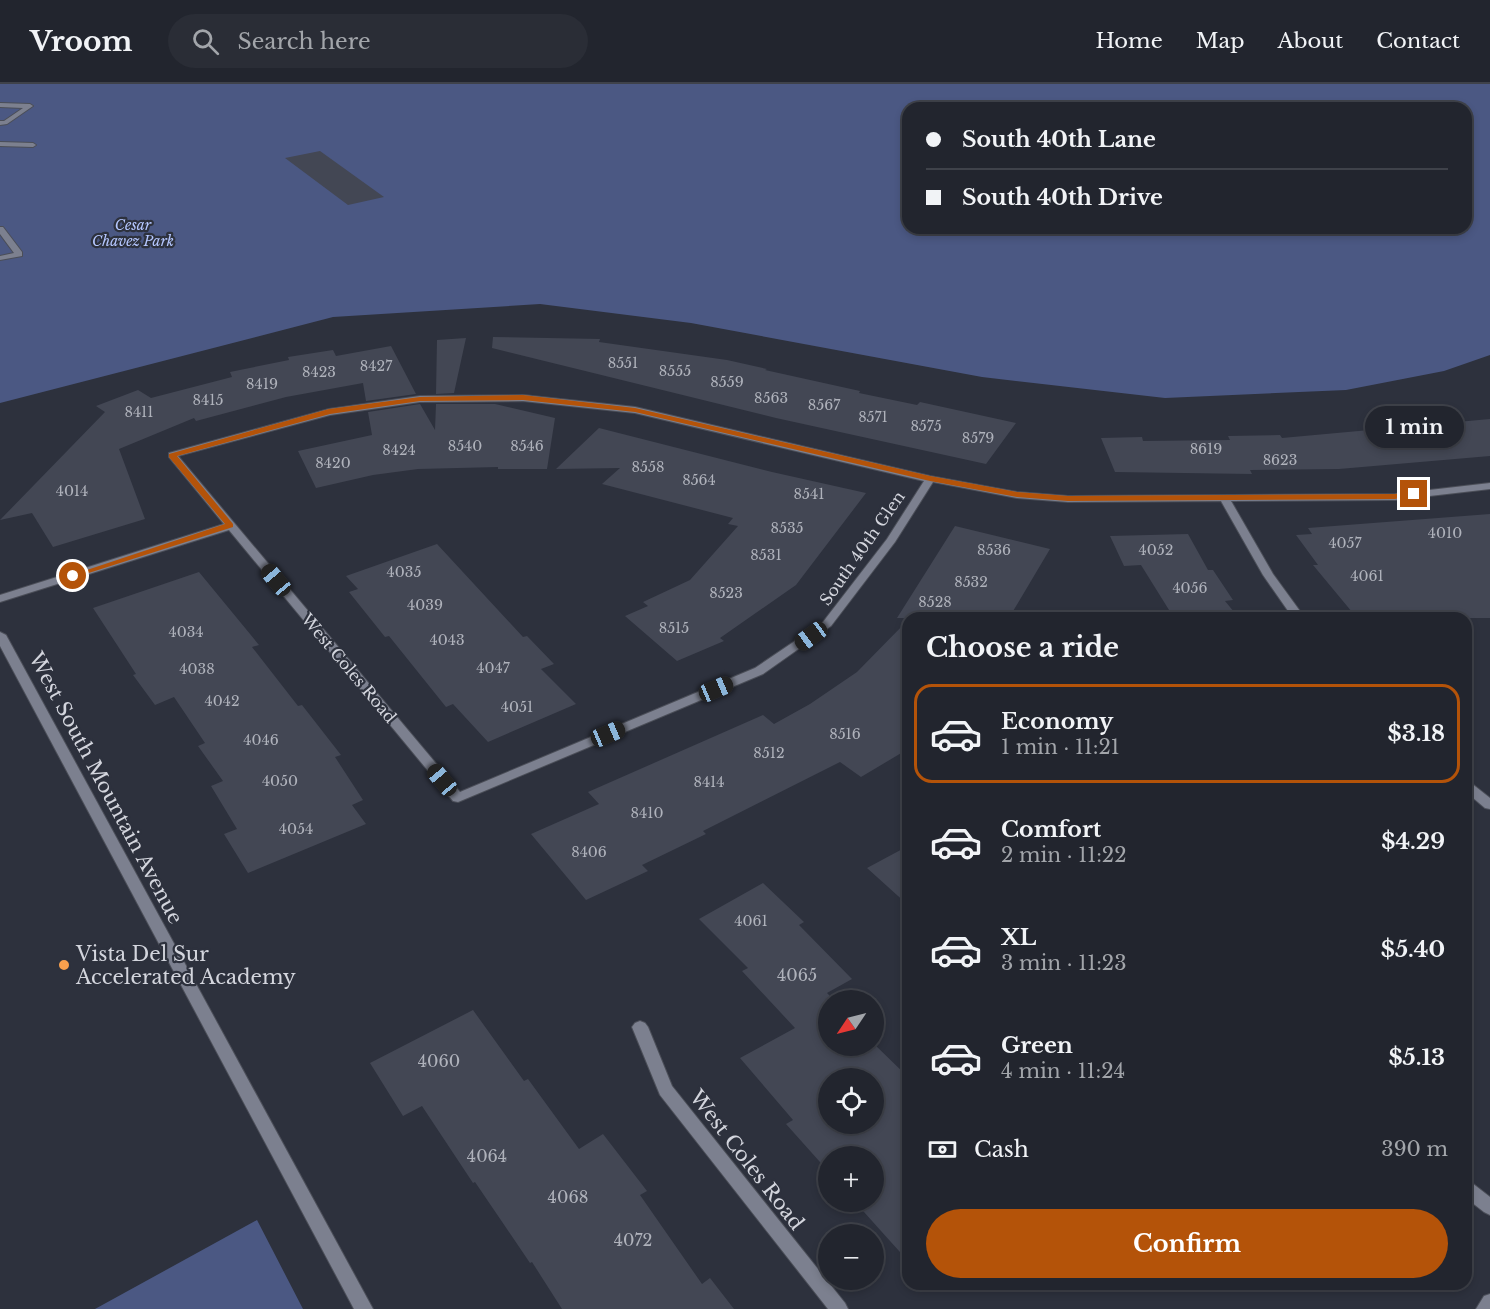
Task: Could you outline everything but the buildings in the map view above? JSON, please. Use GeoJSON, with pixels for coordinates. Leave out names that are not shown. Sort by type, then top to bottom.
{"type":"FeatureCollection","features":[{"type":"Feature","properties":{"kind":"street"},"geometry":{"type":"LineString","coordinates":[[0,105],[30,106],[5,123],[0,123]]}},
{"type":"Feature","properties":{"kind":"street"},"geometry":{"type":"LineString","coordinates":[[0,144],[33,145]]}},
{"type":"Feature","properties":{"kind":"street"},"geometry":{"type":"LineString","coordinates":[[0,230],[19,254],[0,258]]}},
{"type":"Feature","properties":{"kind":"street","name":"West Coles Road"},"geometry":{"type":"LineString","coordinates":[[458,798],[172,455],[329,412],[420,399],[523,398],[635,410],[930,478]]}},
{"type":"Feature","properties":{"kind":"street"},"geometry":{"type":"LineString","coordinates":[[930,478],[1017,495],[1068,499],[1395,497],[1490,486]]}},
{"type":"Feature","properties":{"kind":"street","name":"South 40th Glen"},"geometry":{"type":"LineString","coordinates":[[458,798],[759,671],[795,648],[828,624],[891,540],[930,478]]}},
{"type":"Feature","properties":{"kind":"street"},"geometry":{"type":"LineString","coordinates":[[1224,498],[1268,575],[1295,612]]}},
{"type":"Feature","properties":{"kind":"street"},"geometry":{"type":"LineString","coordinates":[[0,599],[230,525]]}},
{"type":"Feature","properties":{"kind":"street","name":"West South Mountain Avenue"},"geometry":{"type":"LineString","coordinates":[[0,635],[364,1309]]}},
{"type":"Feature","properties":{"kind":"street"},"geometry":{"type":"LineString","coordinates":[[1472,791],[1490,805]]}},
{"type":"Feature","properties":{"kind":"street","name":"West Coles Road"},"geometry":{"type":"LineString","coordinates":[[640,1027],[666,1090],[838,1309]]}},
{"type":"Feature","properties":{"kind":"street"},"geometry":{"type":"LineString","coordinates":[[1472,1193],[1490,1208]]}},
{"type":"Feature","properties":{"kind":"street"},"geometry":{"type":"LineString","coordinates":[[1485,1309],[1490,1302]]}},
{"type":"Feature","properties":{"kind":"green space","name":"Cesar Chavez Park"},"geometry":{"type":"Polygon","coordinates":[[[0,84],[1490,84],[1490,355],[1444,371],[1346,390],[1165,398],[982,377],[691,323],[540,304],[333,317],[0,403],[0,84]]]}},
{"type":"Feature","properties":{"kind":"green space"},"geometry":{"type":"Polygon","coordinates":[[[257,1220],[303,1309],[95,1309],[257,1220]]]}},
{"type":"Feature","properties":{"kind":"place","name":"Vista Del Sur Accelerated Academy"},"geometry":{"type":"Point","coordinates":[64,965]}},
{"type":"Feature","properties":{"kind":"route"},"geometry":{"type":"LineString","coordinates":[[73,576],[230,525],[172,455],[329,412],[420,399],[523,398],[560,400],[635,410],[930,478],[1017,495],[1068,499],[1395,497],[1414,494]]}}]}
